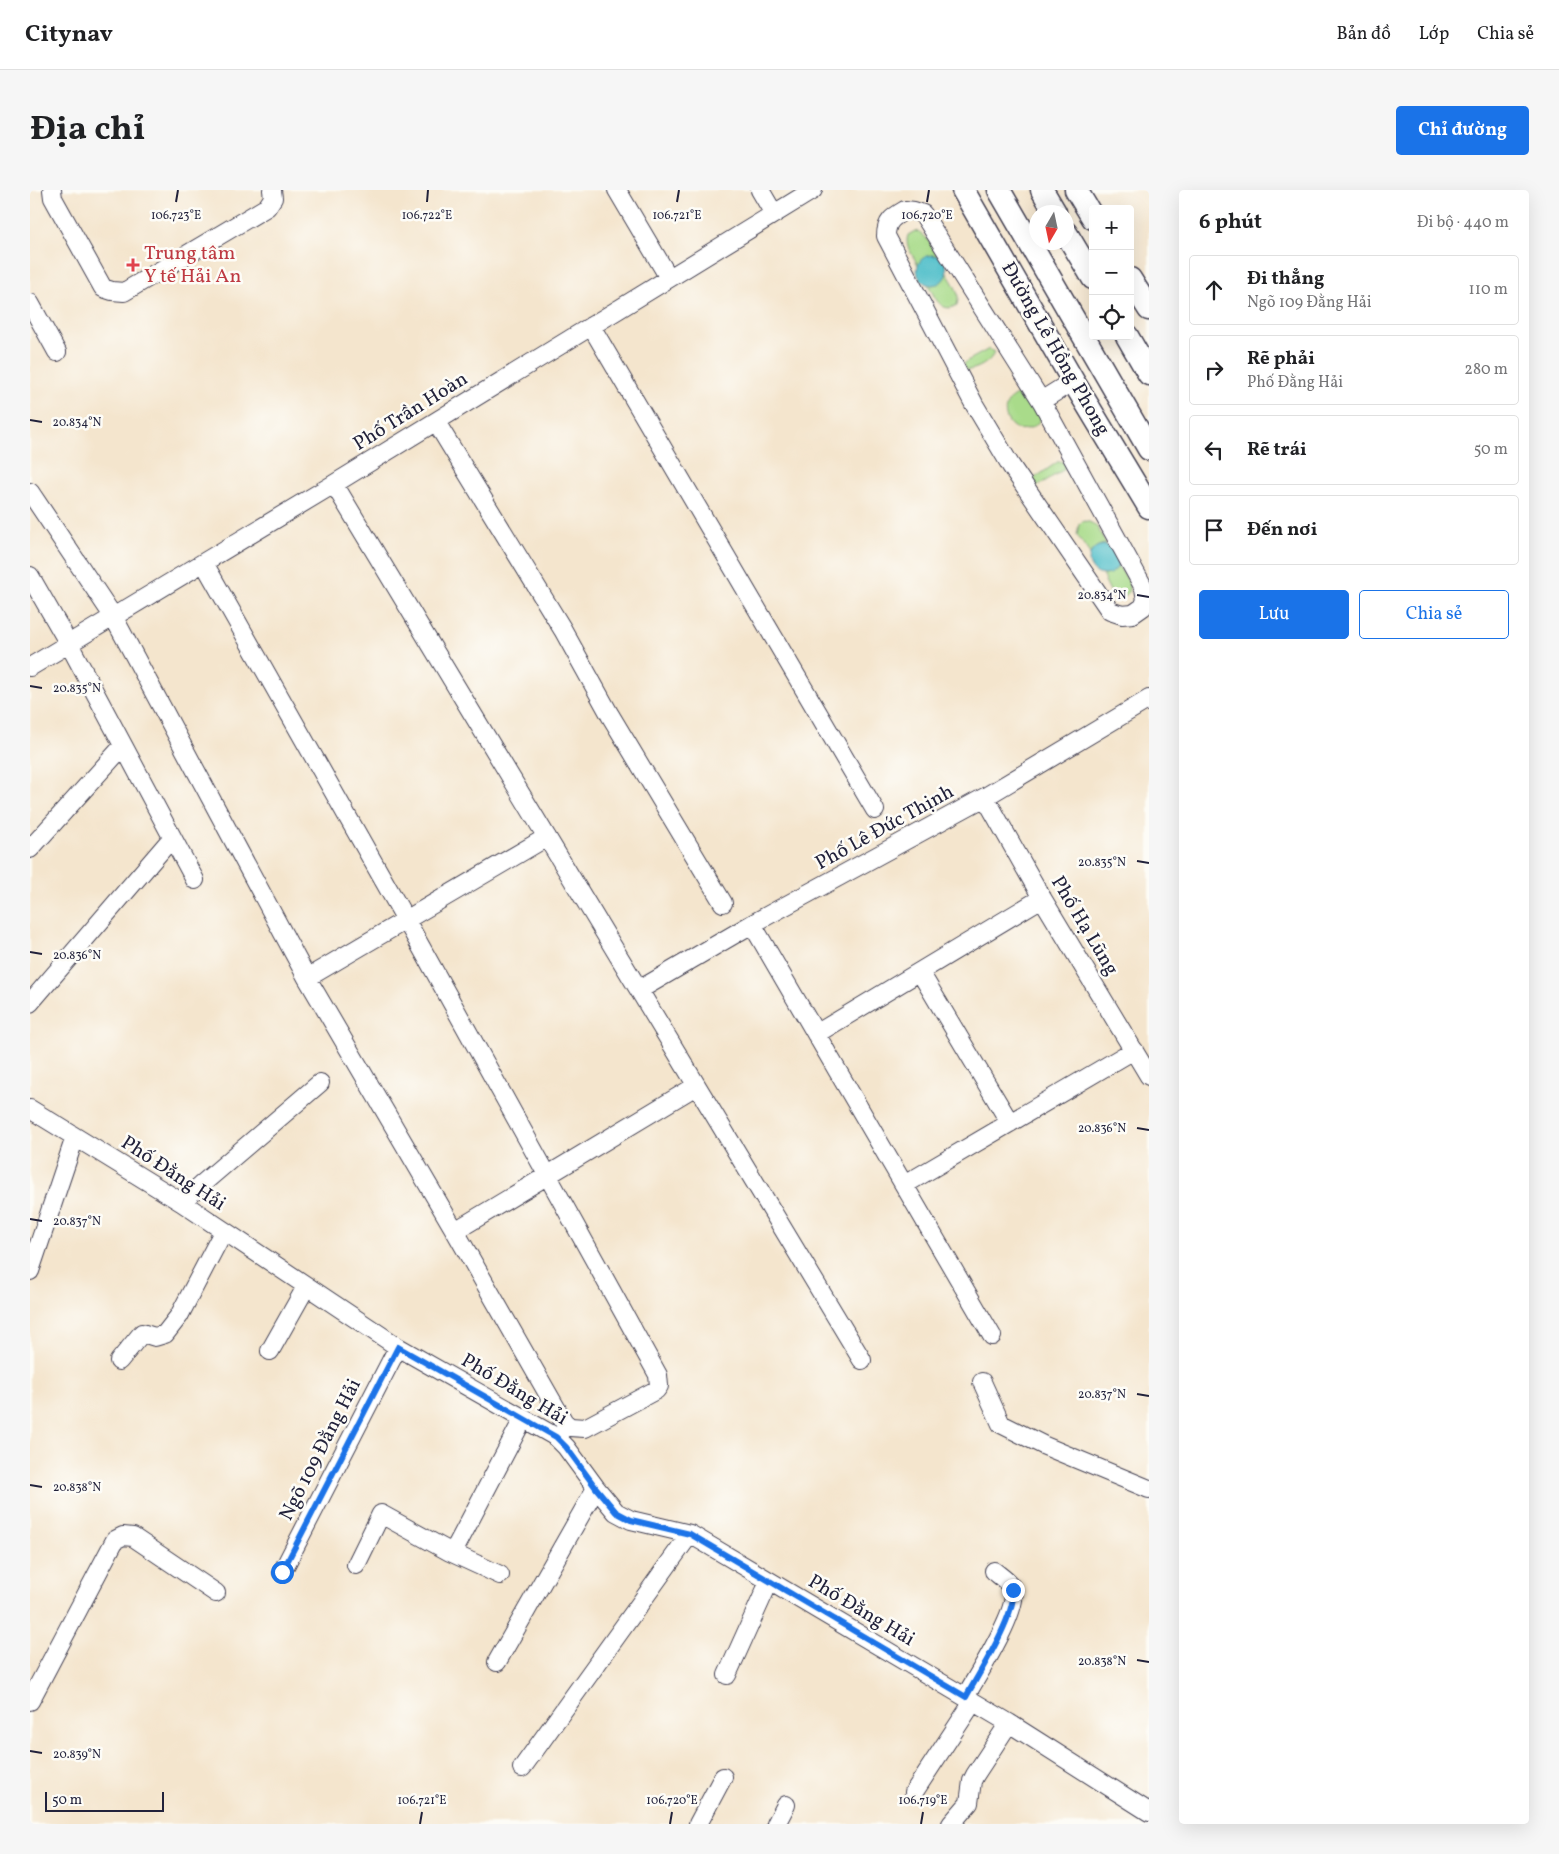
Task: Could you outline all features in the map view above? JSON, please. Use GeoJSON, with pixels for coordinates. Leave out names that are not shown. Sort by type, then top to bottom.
{"type":"FeatureCollection","features":[{"type":"Feature","properties":{"kind":"main road","name":"Đường Lê Hồng Phong"},"geometry":{"type":"LineString","coordinates":[[963,190],[1149,508]]}},
{"type":"Feature","properties":{"kind":"main road","name":"Đường Lê Hồng Phong"},"geometry":{"type":"LineString","coordinates":[[999,190],[1149,449]]}},
{"type":"Feature","properties":{"kind":"main road"},"geometry":{"type":"LineString","coordinates":[[1042,190],[1051,205]]}},
{"type":"Feature","properties":{"kind":"main road"},"geometry":{"type":"LineString","coordinates":[[1076,190],[1089,211]]}},
{"type":"Feature","properties":{"kind":"main road"},"geometry":{"type":"LineString","coordinates":[[1074,246],[1089,271]]}},
{"type":"Feature","properties":{"kind":"main road"},"geometry":{"type":"LineString","coordinates":[[1134,285],[1149,309]]}},
{"type":"Feature","properties":{"kind":"main road"},"geometry":{"type":"LineString","coordinates":[[1129,340],[1149,374]]}},
{"type":"Feature","properties":{"kind":"street"},"geometry":{"type":"LineString","coordinates":[[52,190],[53,198],[104,288],[124,292],[267,207],[273,198],[272,190]]}},
{"type":"Feature","properties":{"kind":"street"},"geometry":{"type":"LineString","coordinates":[[617,190],[669,278]]}},
{"type":"Feature","properties":{"kind":"street"},"geometry":{"type":"LineString","coordinates":[[760,190],[774,214]]}},
{"type":"Feature","properties":{"kind":"street","name":"Phố Trần Hoàn"},"geometry":{"type":"LineString","coordinates":[[30,667],[436,422],[813,190]]}},
{"type":"Feature","properties":{"kind":"street"},"geometry":{"type":"LineString","coordinates":[[905,210],[923,214],[1042,402],[1144,588],[1146,600],[1143,607],[1134,614],[1122,616],[1110,611],[1011,466],[974,404],[886,236],[888,221],[905,210]]}},
{"type":"Feature","properties":{"kind":"street"},"geometry":{"type":"LineString","coordinates":[[30,303],[57,352]]}},
{"type":"Feature","properties":{"kind":"street"},"geometry":{"type":"LineString","coordinates":[[591,326],[875,810]]}},
{"type":"Feature","properties":{"kind":"street"},"geometry":{"type":"LineString","coordinates":[[1042,402],[1073,381]]}},
{"type":"Feature","properties":{"kind":"street"},"geometry":{"type":"LineString","coordinates":[[436,422],[563,630],[610,715],[723,903]]}},
{"type":"Feature","properties":{"kind":"street"},"geometry":{"type":"LineString","coordinates":[[334,484],[862,1360]]}},
{"type":"Feature","properties":{"kind":"street"},"geometry":{"type":"LineString","coordinates":[[30,492],[112,616],[307,978],[564,1422],[570,1427],[585,1428],[656,1390],[658,1375],[406,920],[204,563]]}},
{"type":"Feature","properties":{"kind":"street"},"geometry":{"type":"LineString","coordinates":[[30,576],[69,644],[195,880]]}},
{"type":"Feature","properties":{"kind":"street","name":"Phố Lê Đức Thịnh"},"geometry":{"type":"LineString","coordinates":[[639,990],[752,924],[985,797],[1149,699]]}},
{"type":"Feature","properties":{"kind":"street"},"geometry":{"type":"LineString","coordinates":[[30,849],[123,746]]}},
{"type":"Feature","properties":{"kind":"street","name":"Phố Hạ Lũng"},"geometry":{"type":"LineString","coordinates":[[985,797],[1042,898],[1149,1076]]}},
{"type":"Feature","properties":{"kind":"street"},"geometry":{"type":"LineString","coordinates":[[307,978],[547,837]]}},
{"type":"Feature","properties":{"kind":"street"},"geometry":{"type":"LineString","coordinates":[[30,1002],[172,839]]}},
{"type":"Feature","properties":{"kind":"street"},"geometry":{"type":"LineString","coordinates":[[816,1034],[1042,898]]}},
{"type":"Feature","properties":{"kind":"street"},"geometry":{"type":"LineString","coordinates":[[752,924],[992,1336]]}},
{"type":"Feature","properties":{"kind":"street"},"geometry":{"type":"LineString","coordinates":[[920,972],[1010,1123]]}},
{"type":"Feature","properties":{"kind":"street"},"geometry":{"type":"LineString","coordinates":[[904,1185],[1134,1050]]}},
{"type":"Feature","properties":{"kind":"street"},"geometry":{"type":"LineString","coordinates":[[181,1202],[320,1084]]}},
{"type":"Feature","properties":{"kind":"street"},"geometry":{"type":"LineString","coordinates":[[455,1231],[696,1086]]}},
{"type":"Feature","properties":{"kind":"street","name":"Phố Đằng Hải"},"geometry":{"type":"LineString","coordinates":[[30,1108],[181,1202],[306,1288],[398,1347],[556,1437],[566,1447],[616,1512],[631,1520],[690,1534],[1009,1723],[1149,1812]]}},
{"type":"Feature","properties":{"kind":"street"},"geometry":{"type":"LineString","coordinates":[[30,1271],[75,1137]]}},
{"type":"Feature","properties":{"kind":"street"},"geometry":{"type":"LineString","coordinates":[[119,1361],[142,1333],[155,1337],[165,1334],[179,1316],[223,1232]]}},
{"type":"Feature","properties":{"kind":"street"},"geometry":{"type":"LineString","coordinates":[[270,1351],[306,1288]]}},
{"type":"Feature","properties":{"kind":"street","name":"Ngõ 109 Đằng Hải"},"geometry":{"type":"LineString","coordinates":[[282,1572],[398,1347]]}},
{"type":"Feature","properties":{"kind":"street"},"geometry":{"type":"LineString","coordinates":[[982,1382],[1001,1424],[1045,1446],[1149,1489]]}},
{"type":"Feature","properties":{"kind":"street"},"geometry":{"type":"LineString","coordinates":[[450,1552],[457,1545],[523,1419]]}},
{"type":"Feature","properties":{"kind":"street"},"geometry":{"type":"LineString","coordinates":[[497,1662],[596,1488]]}},
{"type":"Feature","properties":{"kind":"street"},"geometry":{"type":"LineString","coordinates":[[356,1565],[381,1514],[450,1552],[500,1575]]}},
{"type":"Feature","properties":{"kind":"street"},"geometry":{"type":"LineString","coordinates":[[522,1768],[690,1534]]}},
{"type":"Feature","properties":{"kind":"street"},"geometry":{"type":"LineString","coordinates":[[30,1701],[114,1540],[123,1536],[133,1537],[216,1593]]}},
{"type":"Feature","properties":{"kind":"street"},"geometry":{"type":"LineString","coordinates":[[914,1792],[969,1700],[1012,1606],[1014,1595],[1010,1584],[994,1571]]}},
{"type":"Feature","properties":{"kind":"street"},"geometry":{"type":"LineString","coordinates":[[727,1675],[769,1582]]}},
{"type":"Feature","properties":{"kind":"street"},"geometry":{"type":"LineString","coordinates":[[951,1824],[969,1802],[972,1781],[975,1775],[1009,1723]]}},
{"type":"Feature","properties":{"kind":"street"},"geometry":{"type":"LineString","coordinates":[[698,1824],[723,1777]]}},
{"type":"Feature","properties":{"kind":"street"},"geometry":{"type":"LineString","coordinates":[[776,1824],[786,1805]]}},
{"type":"Feature","properties":{"kind":"green space"},"geometry":{"type":"Polygon","coordinates":[[[915,231],[926,237],[938,256],[926,257],[918,265],[907,243],[908,235],[915,231]]]}},
{"type":"Feature","properties":{"kind":"green space"},"geometry":{"type":"Polygon","coordinates":[[[947,273],[956,288],[958,301],[957,305],[947,308],[939,303],[928,284],[933,285],[945,277],[947,273]]]}},
{"type":"Feature","properties":{"kind":"green space"},"geometry":{"type":"Polygon","coordinates":[[[989,349],[994,352],[987,362],[973,369],[965,370],[964,364],[967,361],[989,349]]]}},
{"type":"Feature","properties":{"kind":"green space"},"geometry":{"type":"Polygon","coordinates":[[[1024,393],[1030,394],[1042,414],[1035,426],[1022,430],[1009,423],[1006,409],[1008,402],[1014,396],[1024,393]]]}},
{"type":"Feature","properties":{"kind":"green space"},"geometry":{"type":"Polygon","coordinates":[[[1059,461],[1065,465],[1063,470],[1036,487],[1029,482],[1059,461]]]}},
{"type":"Feature","properties":{"kind":"green space"},"geometry":{"type":"Polygon","coordinates":[[[1084,521],[1096,526],[1106,544],[1096,547],[1090,554],[1077,535],[1079,524],[1084,521]]]}},
{"type":"Feature","properties":{"kind":"green space"},"geometry":{"type":"Polygon","coordinates":[[[1118,566],[1129,585],[1129,589],[1124,597],[1111,593],[1102,575],[1112,573],[1118,566]]]}},
{"type":"Feature","properties":{"kind":"water"},"geometry":{"type":"Polygon","coordinates":[[[932,255],[943,259],[947,270],[943,281],[932,285],[921,281],[917,270],[921,259],[932,255]]]}},
{"type":"Feature","properties":{"kind":"water"},"geometry":{"type":"Polygon","coordinates":[[[1104,545],[1115,549],[1119,560],[1115,571],[1104,575],[1093,571],[1089,560],[1093,549],[1104,545]]]}},
{"type":"Feature","properties":{"kind":"place","name":"Trung tâm Y tế Hải An"},"geometry":{"type":"Point","coordinates":[133,265]}},
{"type":"Feature","properties":{"kind":"route"},"geometry":{"type":"LineString","coordinates":[[282,1572],[398,1347],[556,1437],[575,1457],[596,1488],[616,1512],[631,1520],[690,1534],[966,1697],[993,1649],[1012,1606],[1013,1590]]}}]}
